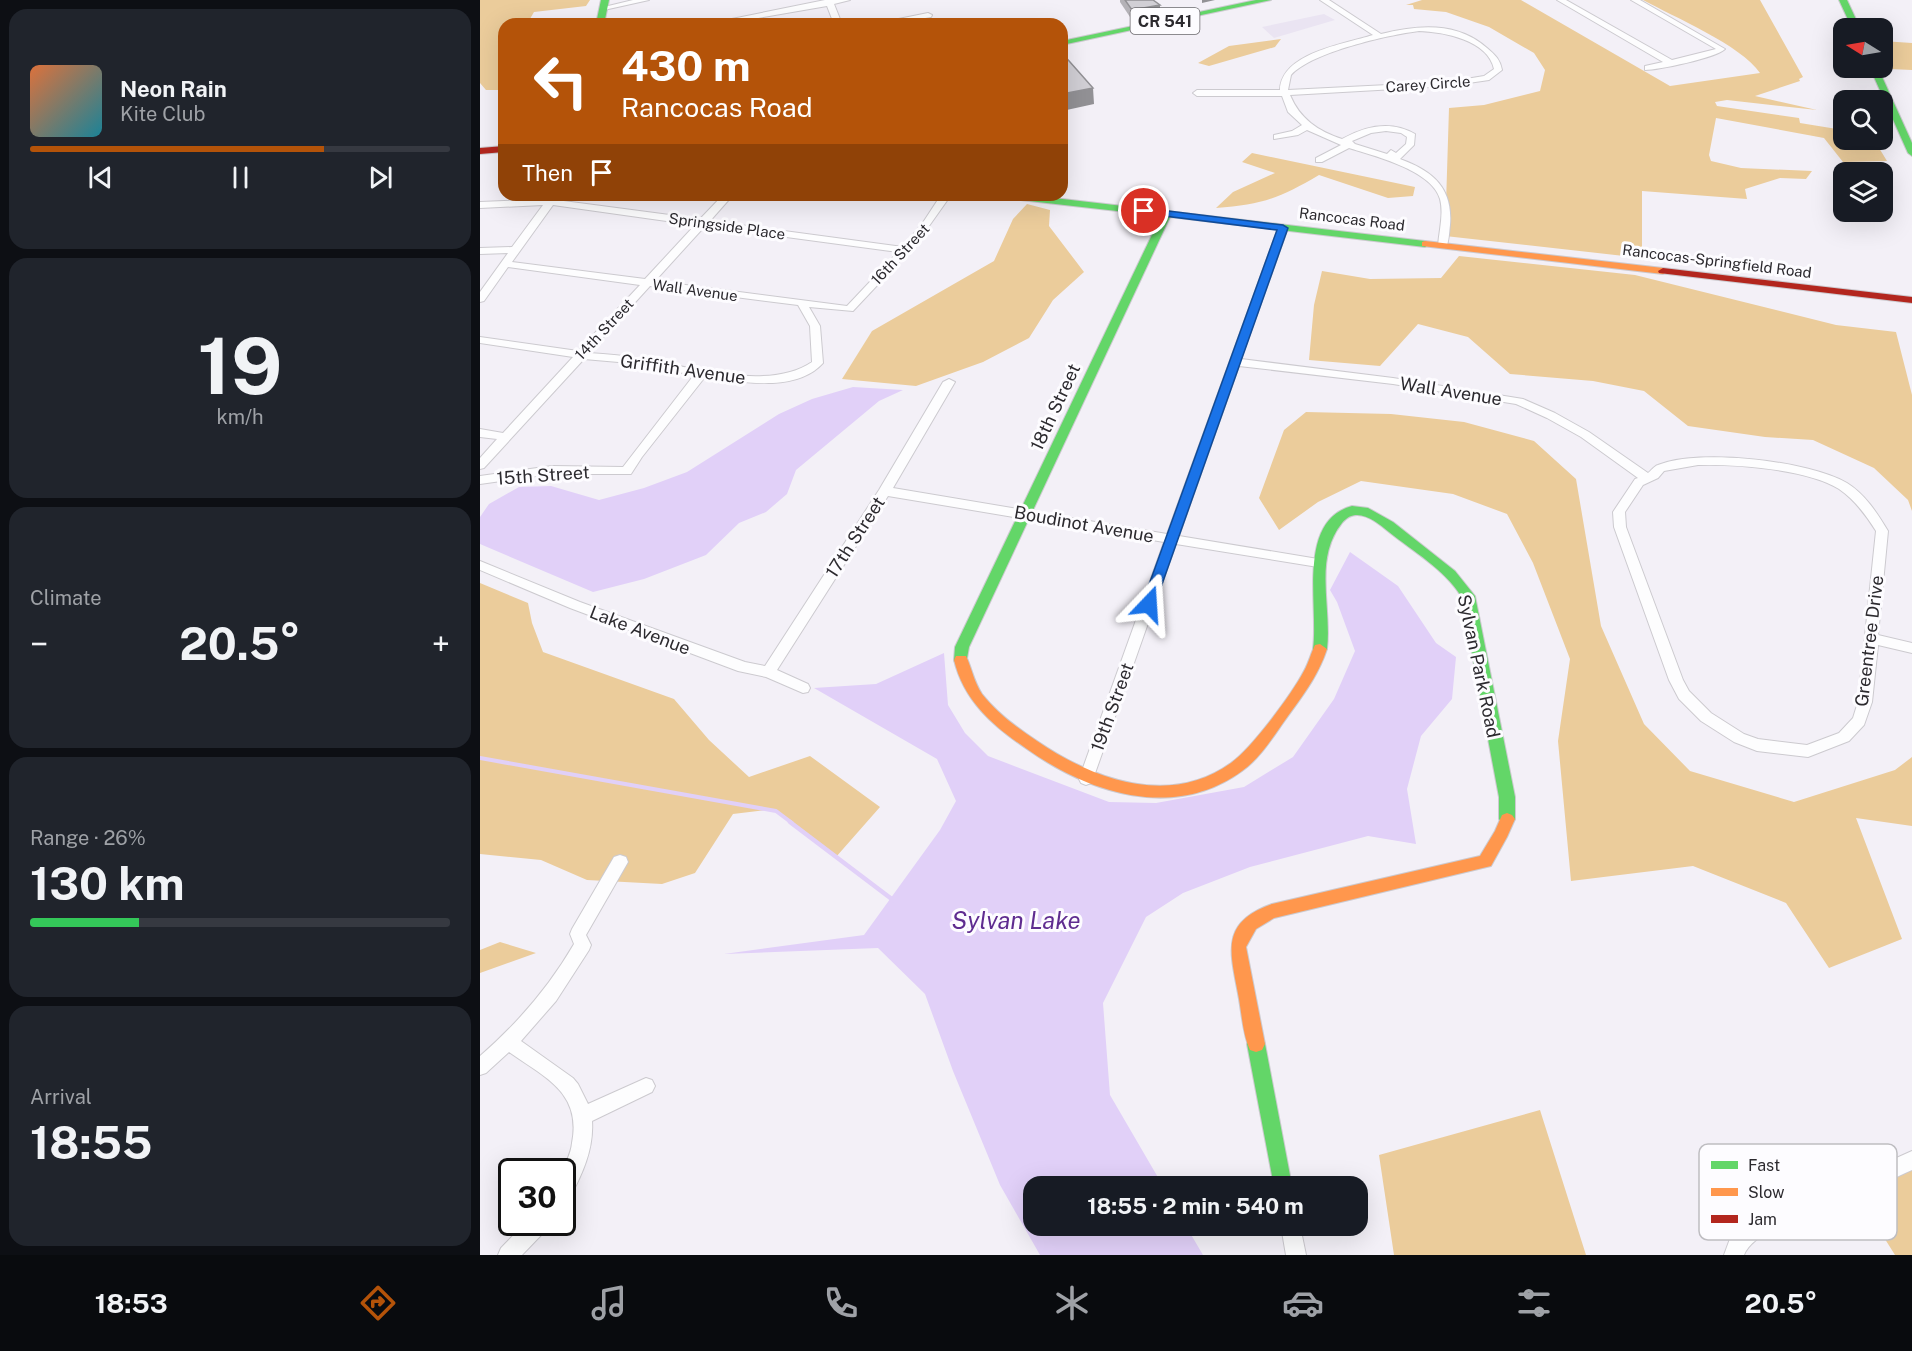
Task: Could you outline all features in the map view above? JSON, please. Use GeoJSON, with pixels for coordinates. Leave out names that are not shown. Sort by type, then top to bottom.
{"type":"FeatureCollection","features":[{"type":"Feature","properties":{"kind":"main road","name":"CR 541"},"geometry":{"type":"LineString","coordinates":[[1068,42],[1267,0]]}},
{"type":"Feature","properties":{"kind":"main road"},"geometry":{"type":"LineString","coordinates":[[1844,0],[1852,18]]}},
{"type":"Feature","properties":{"kind":"main road"},"geometry":{"type":"LineString","coordinates":[[1878,78],[1912,153]]}},
{"type":"Feature","properties":{"kind":"main road"},"geometry":{"type":"LineString","coordinates":[[480,151],[498,150]]}},
{"type":"Feature","properties":{"kind":"main road","name":"Rancocas Road"},"geometry":{"type":"LineString","coordinates":[[1055,201],[1518,255]]}},
{"type":"Feature","properties":{"kind":"main road","name":"18th Street"},"geometry":{"type":"LineString","coordinates":[[975,616],[1167,214]]}},
{"type":"Feature","properties":{"kind":"main road","name":"Rancocas-Springfield Road"},"geometry":{"type":"LineString","coordinates":[[1518,255],[1912,300]]}},
{"type":"Feature","properties":{"kind":"main road","name":"Sylvan Park Road"},"geometry":{"type":"LineString","coordinates":[[975,616],[961,654],[963,670],[977,700],[995,719],[1059,764],[1103,786],[1130,792],[1173,792],[1214,782],[1237,767],[1279,719],[1320,652],[1323,625],[1317,563],[1324,543],[1338,517],[1346,512],[1360,510],[1388,522],[1448,571],[1463,587],[1471,605],[1510,817],[1485,861],[1272,911],[1247,924],[1240,936],[1238,947],[1281,1176]]}},
{"type":"Feature","properties":{"kind":"street"},"geometry":{"type":"LineString","coordinates":[[605,4],[645,0]]}},
{"type":"Feature","properties":{"kind":"street"},"geometry":{"type":"LineString","coordinates":[[742,18],[829,1],[846,0]]}},
{"type":"Feature","properties":{"kind":"street"},"geometry":{"type":"LineString","coordinates":[[1324,0],[1379,36]]}},
{"type":"Feature","properties":{"kind":"street"},"geometry":{"type":"LineString","coordinates":[[1561,0],[1672,64]]}},
{"type":"Feature","properties":{"kind":"street"},"geometry":{"type":"LineString","coordinates":[[1635,0],[1721,49],[1716,53],[1648,68]]}},
{"type":"Feature","properties":{"kind":"street"},"geometry":{"type":"LineString","coordinates":[[829,1],[836,18]]}},
{"type":"Feature","properties":{"kind":"street"},"geometry":{"type":"LineString","coordinates":[[911,18],[928,15]]}},
{"type":"Feature","properties":{"kind":"street","name":"Carey Circle"},"geometry":{"type":"LineString","coordinates":[[1416,28],[1449,31],[1467,38],[1486,51],[1496,60],[1498,70],[1486,78],[1464,82],[1284,93],[1284,78],[1293,68],[1309,58],[1379,36],[1416,28]]}},
{"type":"Feature","properties":{"kind":"street"},"geometry":{"type":"LineString","coordinates":[[1197,93],[1284,93],[1292,112],[1307,126],[1346,143],[1370,143],[1390,152],[1394,160],[1422,175],[1442,192],[1446,205],[1443,246]]}},
{"type":"Feature","properties":{"kind":"street"},"geometry":{"type":"LineString","coordinates":[[1277,137],[1295,133],[1307,126]]}},
{"type":"Feature","properties":{"kind":"street"},"geometry":{"type":"LineString","coordinates":[[1319,160],[1361,132],[1395,129],[1409,133],[1413,138],[1394,160]]}},
{"type":"Feature","properties":{"kind":"street","name":"Springside Place"},"geometry":{"type":"LineString","coordinates":[[480,205],[528,201]]}},
{"type":"Feature","properties":{"kind":"street"},"geometry":{"type":"LineString","coordinates":[[480,298],[551,201]]}},
{"type":"Feature","properties":{"kind":"street","name":"Springside Place"},"geometry":{"type":"LineString","coordinates":[[564,201],[702,223],[904,250]]}},
{"type":"Feature","properties":{"kind":"street","name":"14th Street"},"geometry":{"type":"LineString","coordinates":[[480,465],[722,201]]}},
{"type":"Feature","properties":{"kind":"street","name":"16th Street"},"geometry":{"type":"LineString","coordinates":[[849,309],[930,222],[942,201]]}},
{"type":"Feature","properties":{"kind":"street","name":"19th Street"},"geometry":{"type":"LineString","coordinates":[[1086,779],[1283,228]]}},
{"type":"Feature","properties":{"kind":"street"},"geometry":{"type":"LineString","coordinates":[[480,251],[515,250]]}},
{"type":"Feature","properties":{"kind":"street","name":"Wall Avenue"},"geometry":{"type":"LineString","coordinates":[[505,264],[849,309]]}},
{"type":"Feature","properties":{"kind":"street","name":"Griffith Avenue"},"geometry":{"type":"LineString","coordinates":[[480,340],[740,379],[760,379],[799,373],[814,367],[818,359],[815,326],[802,304]]}},
{"type":"Feature","properties":{"kind":"street","name":"Wall Avenue"},"geometry":{"type":"LineString","coordinates":[[1235,362],[1393,381],[1519,401],[1559,420],[1646,478]]}},
{"type":"Feature","properties":{"kind":"street","name":"15th Street"},"geometry":{"type":"LineString","coordinates":[[480,480],[552,470],[627,471],[702,373]]}},
{"type":"Feature","properties":{"kind":"street","name":"17th Street"},"geometry":{"type":"LineString","coordinates":[[769,672],[885,490],[949,382]]}},
{"type":"Feature","properties":{"kind":"street"},"geometry":{"type":"LineString","coordinates":[[480,433],[504,437]]}},
{"type":"Feature","properties":{"kind":"street","name":"Greentree Drive"},"geometry":{"type":"LineString","coordinates":[[1717,461],[1818,473],[1856,494],[1871,511],[1882,531],[1865,702],[1859,721],[1844,737],[1808,751],[1757,745],[1739,738],[1706,717],[1684,695],[1676,680],[1620,527],[1619,512],[1640,482],[1646,478],[1666,466],[1717,461]]}},
{"type":"Feature","properties":{"kind":"street","name":"Boudinot Avenue"},"geometry":{"type":"LineString","coordinates":[[885,490],[1317,563]]}},
{"type":"Feature","properties":{"kind":"street","name":"Lake Avenue"},"geometry":{"type":"LineString","coordinates":[[480,565],[621,622],[743,667],[769,672],[803,687]]}},
{"type":"Feature","properties":{"kind":"street"},"geometry":{"type":"LineString","coordinates":[[1871,638],[1912,648]]}},
{"type":"Feature","properties":{"kind":"street"},"geometry":{"type":"LineString","coordinates":[[480,1067],[509,1042],[541,1007],[570,967],[583,945],[578,934],[620,862]]}},
{"type":"Feature","properties":{"kind":"street"},"geometry":{"type":"LineString","coordinates":[[509,1042],[572,1090],[583,1116],[582,1142],[576,1164]]}},
{"type":"Feature","properties":{"kind":"street"},"geometry":{"type":"LineString","coordinates":[[583,1116],[646,1086]]}},
{"type":"Feature","properties":{"kind":"street"},"geometry":{"type":"LineString","coordinates":[[1897,1167],[1912,1160]]}},
{"type":"Feature","properties":{"kind":"street"},"geometry":{"type":"LineString","coordinates":[[508,1255],[526,1236]]}},
{"type":"Feature","properties":{"kind":"street"},"geometry":{"type":"LineString","coordinates":[[1293,1236],[1296,1255]]}},
{"type":"Feature","properties":{"kind":"street"},"geometry":{"type":"LineString","coordinates":[[1734,1255],[1741,1240]]}},
{"type":"Feature","properties":{"kind":"shaded area"},"geometry":{"type":"Polygon","coordinates":[[[480,0],[590,0],[586,6],[534,12],[530,18],[498,18],[498,90],[486,90],[480,83],[480,0]]]}},
{"type":"Feature","properties":{"kind":"shaded area"},"geometry":{"type":"Polygon","coordinates":[[[1422,0],[1521,0],[1670,86],[1760,73],[1738,52],[1723,42],[1643,0],[1760,0],[1803,77],[1799,79],[1800,81],[1755,96],[1817,110],[1727,100],[1715,102],[1717,106],[1799,118],[1800,123],[1833,128],[1833,149],[1824,138],[1716,118],[1709,155],[1711,161],[1741,168],[1812,171],[1806,179],[1780,178],[1745,189],[1747,199],[1642,191],[1642,258],[1445,236],[1449,108],[1484,105],[1540,91],[1545,70],[1534,53],[1489,27],[1446,12],[1414,9],[1413,5],[1406,5],[1422,0]]]}},
{"type":"Feature","properties":{"kind":"shaded area"},"geometry":{"type":"Polygon","coordinates":[[[1324,14],[1335,20],[1274,38],[1262,27],[1324,14]]]}},
{"type":"Feature","properties":{"kind":"shaded area"},"geometry":{"type":"Polygon","coordinates":[[[1281,39],[1275,47],[1209,66],[1198,63],[1229,46],[1281,39]]]}},
{"type":"Feature","properties":{"kind":"shaded area"},"geometry":{"type":"Polygon","coordinates":[[[1893,42],[1912,43],[1912,70],[1893,69],[1893,42]]]}},
{"type":"Feature","properties":{"kind":"shaded area"},"geometry":{"type":"Polygon","coordinates":[[[1834,150],[1880,150],[1887,161],[1843,162],[1834,150]]]}},
{"type":"Feature","properties":{"kind":"shaded area"},"geometry":{"type":"Polygon","coordinates":[[[1252,153],[1415,187],[1413,196],[1388,198],[1319,175],[1270,199],[1246,205],[1216,208],[1233,192],[1275,173],[1242,162],[1252,153]]]}},
{"type":"Feature","properties":{"kind":"shaded area"},"geometry":{"type":"Polygon","coordinates":[[[1027,204],[1050,210],[1049,226],[1084,272],[1053,300],[1029,338],[983,362],[916,386],[842,379],[872,331],[994,261],[1013,219],[1027,204]]]}},
{"type":"Feature","properties":{"kind":"shaded area"},"geometry":{"type":"Polygon","coordinates":[[[1459,256],[1635,275],[1836,325],[1896,332],[1912,395],[1912,511],[1908,500],[1874,468],[1813,440],[1765,437],[1688,426],[1644,391],[1593,381],[1510,374],[1468,337],[1418,324],[1380,366],[1309,360],[1314,305],[1322,271],[1370,279],[1441,278],[1459,256]]]}},
{"type":"Feature","properties":{"kind":"shaded area"},"geometry":{"type":"Polygon","coordinates":[[[1306,412],[1391,414],[1464,422],[1534,441],[1576,479],[1601,626],[1644,724],[1690,771],[1794,802],[1895,770],[1912,757],[1912,826],[1856,818],[1902,939],[1829,968],[1786,903],[1693,866],[1571,881],[1558,741],[1570,659],[1533,563],[1507,514],[1453,494],[1361,481],[1318,502],[1279,530],[1259,498],[1284,430],[1306,412]]]}},
{"type":"Feature","properties":{"kind":"shaded area"},"geometry":{"type":"Polygon","coordinates":[[[480,583],[528,603],[532,623],[543,652],[674,699],[709,740],[749,777],[810,756],[880,807],[836,857],[774,809],[733,814],[695,873],[662,884],[587,880],[541,860],[480,854],[480,583]]]}},
{"type":"Feature","properties":{"kind":"shaded area"},"geometry":{"type":"Polygon","coordinates":[[[500,942],[536,953],[480,973],[480,950],[500,942]]]}},
{"type":"Feature","properties":{"kind":"shaded area"},"geometry":{"type":"Polygon","coordinates":[[[1540,1110],[1586,1255],[1394,1255],[1379,1155],[1540,1110]]]}},
{"type":"Feature","properties":{"kind":"shaded area"},"geometry":{"type":"Polygon","coordinates":[[[1912,1160],[1912,1255],[1895,1255],[1886,1240],[1897,1240],[1897,1166],[1912,1160]]]}},
{"type":"Feature","properties":{"kind":"water"},"geometry":{"type":"Polygon","coordinates":[[[853,387],[903,390],[879,401],[796,470],[787,494],[766,512],[739,523],[706,555],[644,579],[593,592],[480,544],[480,517],[489,504],[519,487],[551,486],[599,500],[644,488],[687,472],[779,414],[812,399],[853,387]]]}},
{"type":"Feature","properties":{"kind":"water","name":"Sylvan Lake"},"geometry":{"type":"Polygon","coordinates":[[[1350,552],[1398,586],[1436,643],[1456,657],[1452,699],[1421,736],[1407,789],[1416,844],[1368,836],[1250,867],[1183,893],[1146,917],[1103,1003],[1110,1095],[1157,1176],[1023,1176],[1023,1225],[1000,1185],[953,1071],[925,994],[878,948],[724,954],[864,935],[940,830],[956,801],[937,759],[814,688],[876,684],[944,653],[948,705],[965,733],[988,756],[1109,802],[1156,803],[1244,787],[1293,757],[1334,699],[1355,651],[1337,602],[1330,590],[1350,552]]]}},
{"type":"Feature","properties":{"kind":"water","name":"Sylvan Lake"},"geometry":{"type":"Polygon","coordinates":[[[1029,1236],[1192,1236],[1203,1255],[1040,1255],[1029,1236]]]}},
{"type":"Feature","properties":{"kind":"building"},"geometry":{"type":"Polygon","coordinates":[[[1125,0],[1153,0],[1160,5],[1132,10],[1125,0]]]}},
{"type":"Feature","properties":{"kind":"building"},"geometry":{"type":"Polygon","coordinates":[[[1068,60],[1093,88],[1068,93],[1068,60]]]}},
{"type":"Feature","properties":{"kind":"waterway"},"geometry":{"type":"LineString","coordinates":[[480,758],[776,811],[792,823]]}},
{"type":"Feature","properties":{"kind":"waterway"},"geometry":{"type":"LineString","coordinates":[[790,822],[893,900]]}},
{"type":"Feature","properties":{"kind":"traffic: fast"},"geometry":{"type":"LineString","coordinates":[[601,18],[605,0]]}},
{"type":"Feature","properties":{"kind":"traffic: fast"},"geometry":{"type":"LineString","coordinates":[[1068,42],[1267,0]]}},
{"type":"Feature","properties":{"kind":"traffic: fast"},"geometry":{"type":"LineString","coordinates":[[1843,0],[1851,18]]}},
{"type":"Feature","properties":{"kind":"traffic: fast"},"geometry":{"type":"LineString","coordinates":[[1878,78],[1912,153]]}},
{"type":"Feature","properties":{"kind":"traffic: fast"},"geometry":{"type":"LineString","coordinates":[[1056,201],[1425,244]]}},
{"type":"Feature","properties":{"kind":"traffic: fast"},"geometry":{"type":"LineString","coordinates":[[961,660],[962,647],[1167,214]]}},
{"type":"Feature","properties":{"kind":"traffic: fast"},"geometry":{"type":"LineString","coordinates":[[1320,649],[1322,624],[1319,573],[1323,548],[1332,527],[1342,515],[1352,510],[1364,511],[1389,525],[1451,574],[1468,596],[1507,797],[1507,819]]}},
{"type":"Feature","properties":{"kind":"traffic: fast"},"geometry":{"type":"LineString","coordinates":[[1256,1044],[1281,1176]]}},
{"type":"Feature","properties":{"kind":"traffic: slow"},"geometry":{"type":"LineString","coordinates":[[1425,244],[1663,271]]}},
{"type":"Feature","properties":{"kind":"traffic: slow"},"geometry":{"type":"LineString","coordinates":[[961,660],[969,684],[983,705],[1021,738],[1070,769],[1097,781],[1126,789],[1154,793],[1182,791],[1210,783],[1242,763],[1264,739],[1302,686],[1313,668],[1320,649]]}},
{"type":"Feature","properties":{"kind":"traffic: slow"},"geometry":{"type":"LineString","coordinates":[[1256,1044],[1238,947],[1250,924],[1272,911],[1485,861],[1502,833],[1507,819]]}},
{"type":"Feature","properties":{"kind":"traffic: jam"},"geometry":{"type":"LineString","coordinates":[[480,151],[498,150]]}},
{"type":"Feature","properties":{"kind":"traffic: jam"},"geometry":{"type":"LineString","coordinates":[[1663,271],[1912,300]]}},
{"type":"Feature","properties":{"kind":"route"},"geometry":{"type":"LineString","coordinates":[[1144,211],[1283,228],[1149,604]]}}]}
